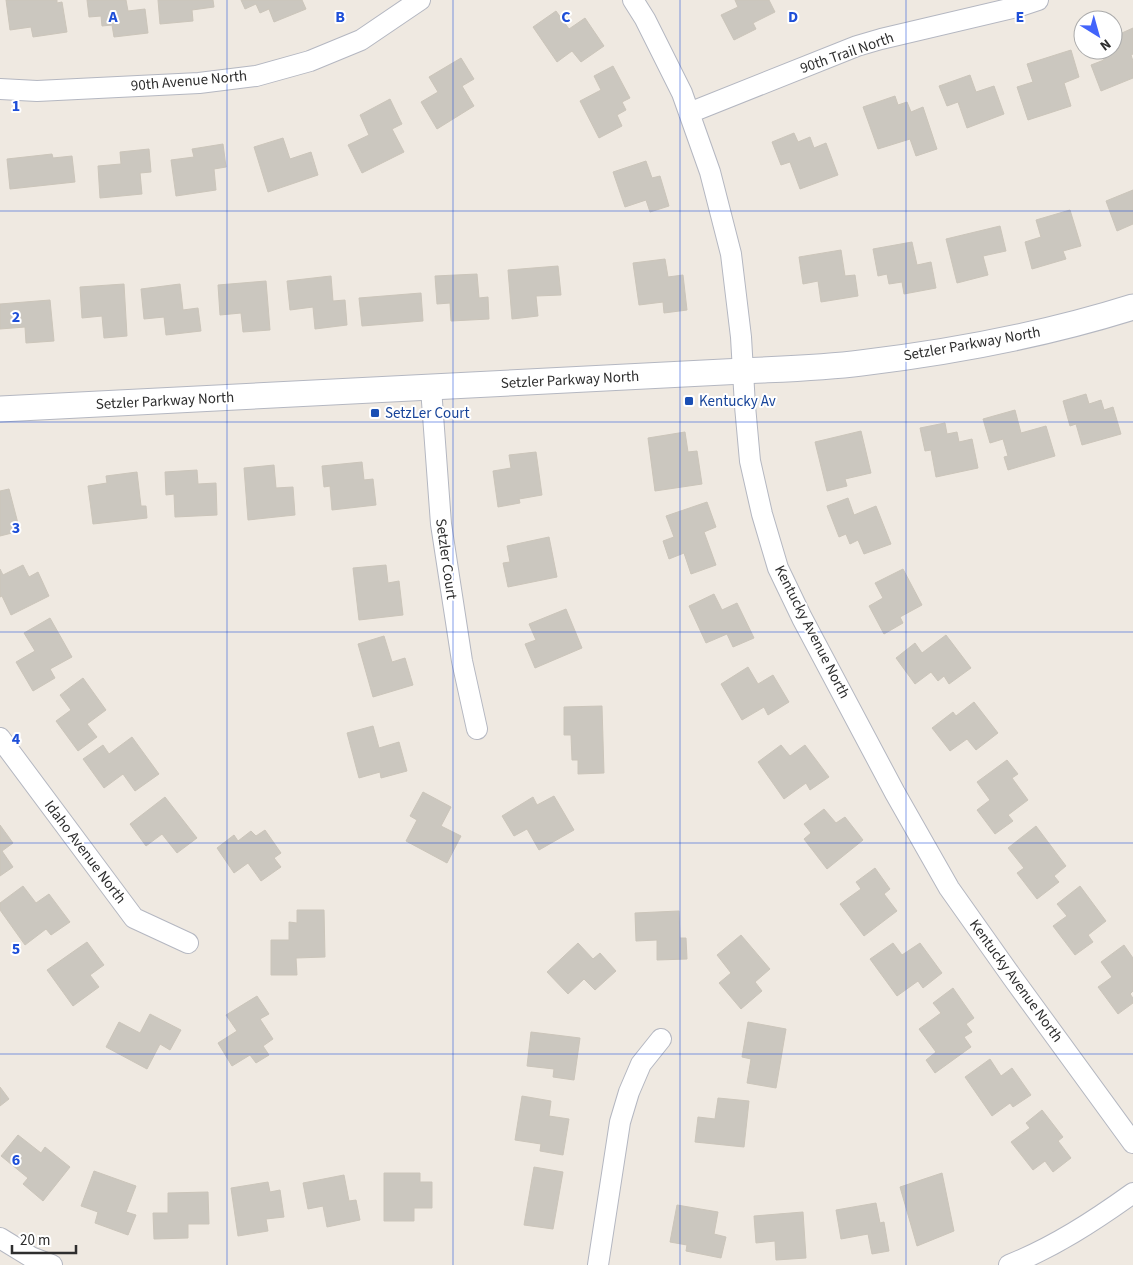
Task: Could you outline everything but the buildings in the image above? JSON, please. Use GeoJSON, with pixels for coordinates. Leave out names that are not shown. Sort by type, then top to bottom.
{"type":"FeatureCollection","features":[{"type":"Feature","properties":{"kind":"street","name":"90th Avenue North"},"geometry":{"type":"LineString","coordinates":[[0,89],[37,91],[199,83],[256,76],[310,61],[361,40],[420,0]]}},
{"type":"Feature","properties":{"kind":"street","name":"Kentucky Avenue North"},"geometry":{"type":"LineString","coordinates":[[633,0],[649,27],[682,94],[710,172],[731,254],[741,337],[750,460],[762,514],[778,568],[802,618],[895,793],[950,888],[1012,978],[1133,1143]]}},
{"type":"Feature","properties":{"kind":"street","name":"90th Trail North"},"geometry":{"type":"LineString","coordinates":[[689,113],[857,46],[1017,7],[1038,0]]}},
{"type":"Feature","properties":{"kind":"street","name":"Setzler Parkway North"},"geometry":{"type":"LineString","coordinates":[[0,409],[431,388],[859,363],[973,347],[1088,321],[1133,307]]}},
{"type":"Feature","properties":{"kind":"street","name":"Setzler Court"},"geometry":{"type":"LineString","coordinates":[[431,388],[441,524],[462,661],[477,729]]}},
{"type":"Feature","properties":{"kind":"street","name":"Idaho Avenue North"},"geometry":{"type":"LineString","coordinates":[[0,738],[134,918],[188,943]]}},
{"type":"Feature","properties":{"kind":"street"},"geometry":{"type":"LineString","coordinates":[[598,1265],[620,1122],[629,1092],[641,1064],[661,1040]]}},
{"type":"Feature","properties":{"kind":"street"},"geometry":{"type":"LineString","coordinates":[[1009,1265],[1029,1257],[1095,1221],[1133,1193]]}},
{"type":"Feature","properties":{"kind":"street"},"geometry":{"type":"LineString","coordinates":[[0,1238],[31,1257],[52,1265]]}},
{"type":"Feature","properties":{"kind":"place","name":"Kentucky Av"},"geometry":{"type":"Point","coordinates":[689,401]}},
{"type":"Feature","properties":{"kind":"place","name":"SetzLer Court"},"geometry":{"type":"Point","coordinates":[375,413]}}]}
